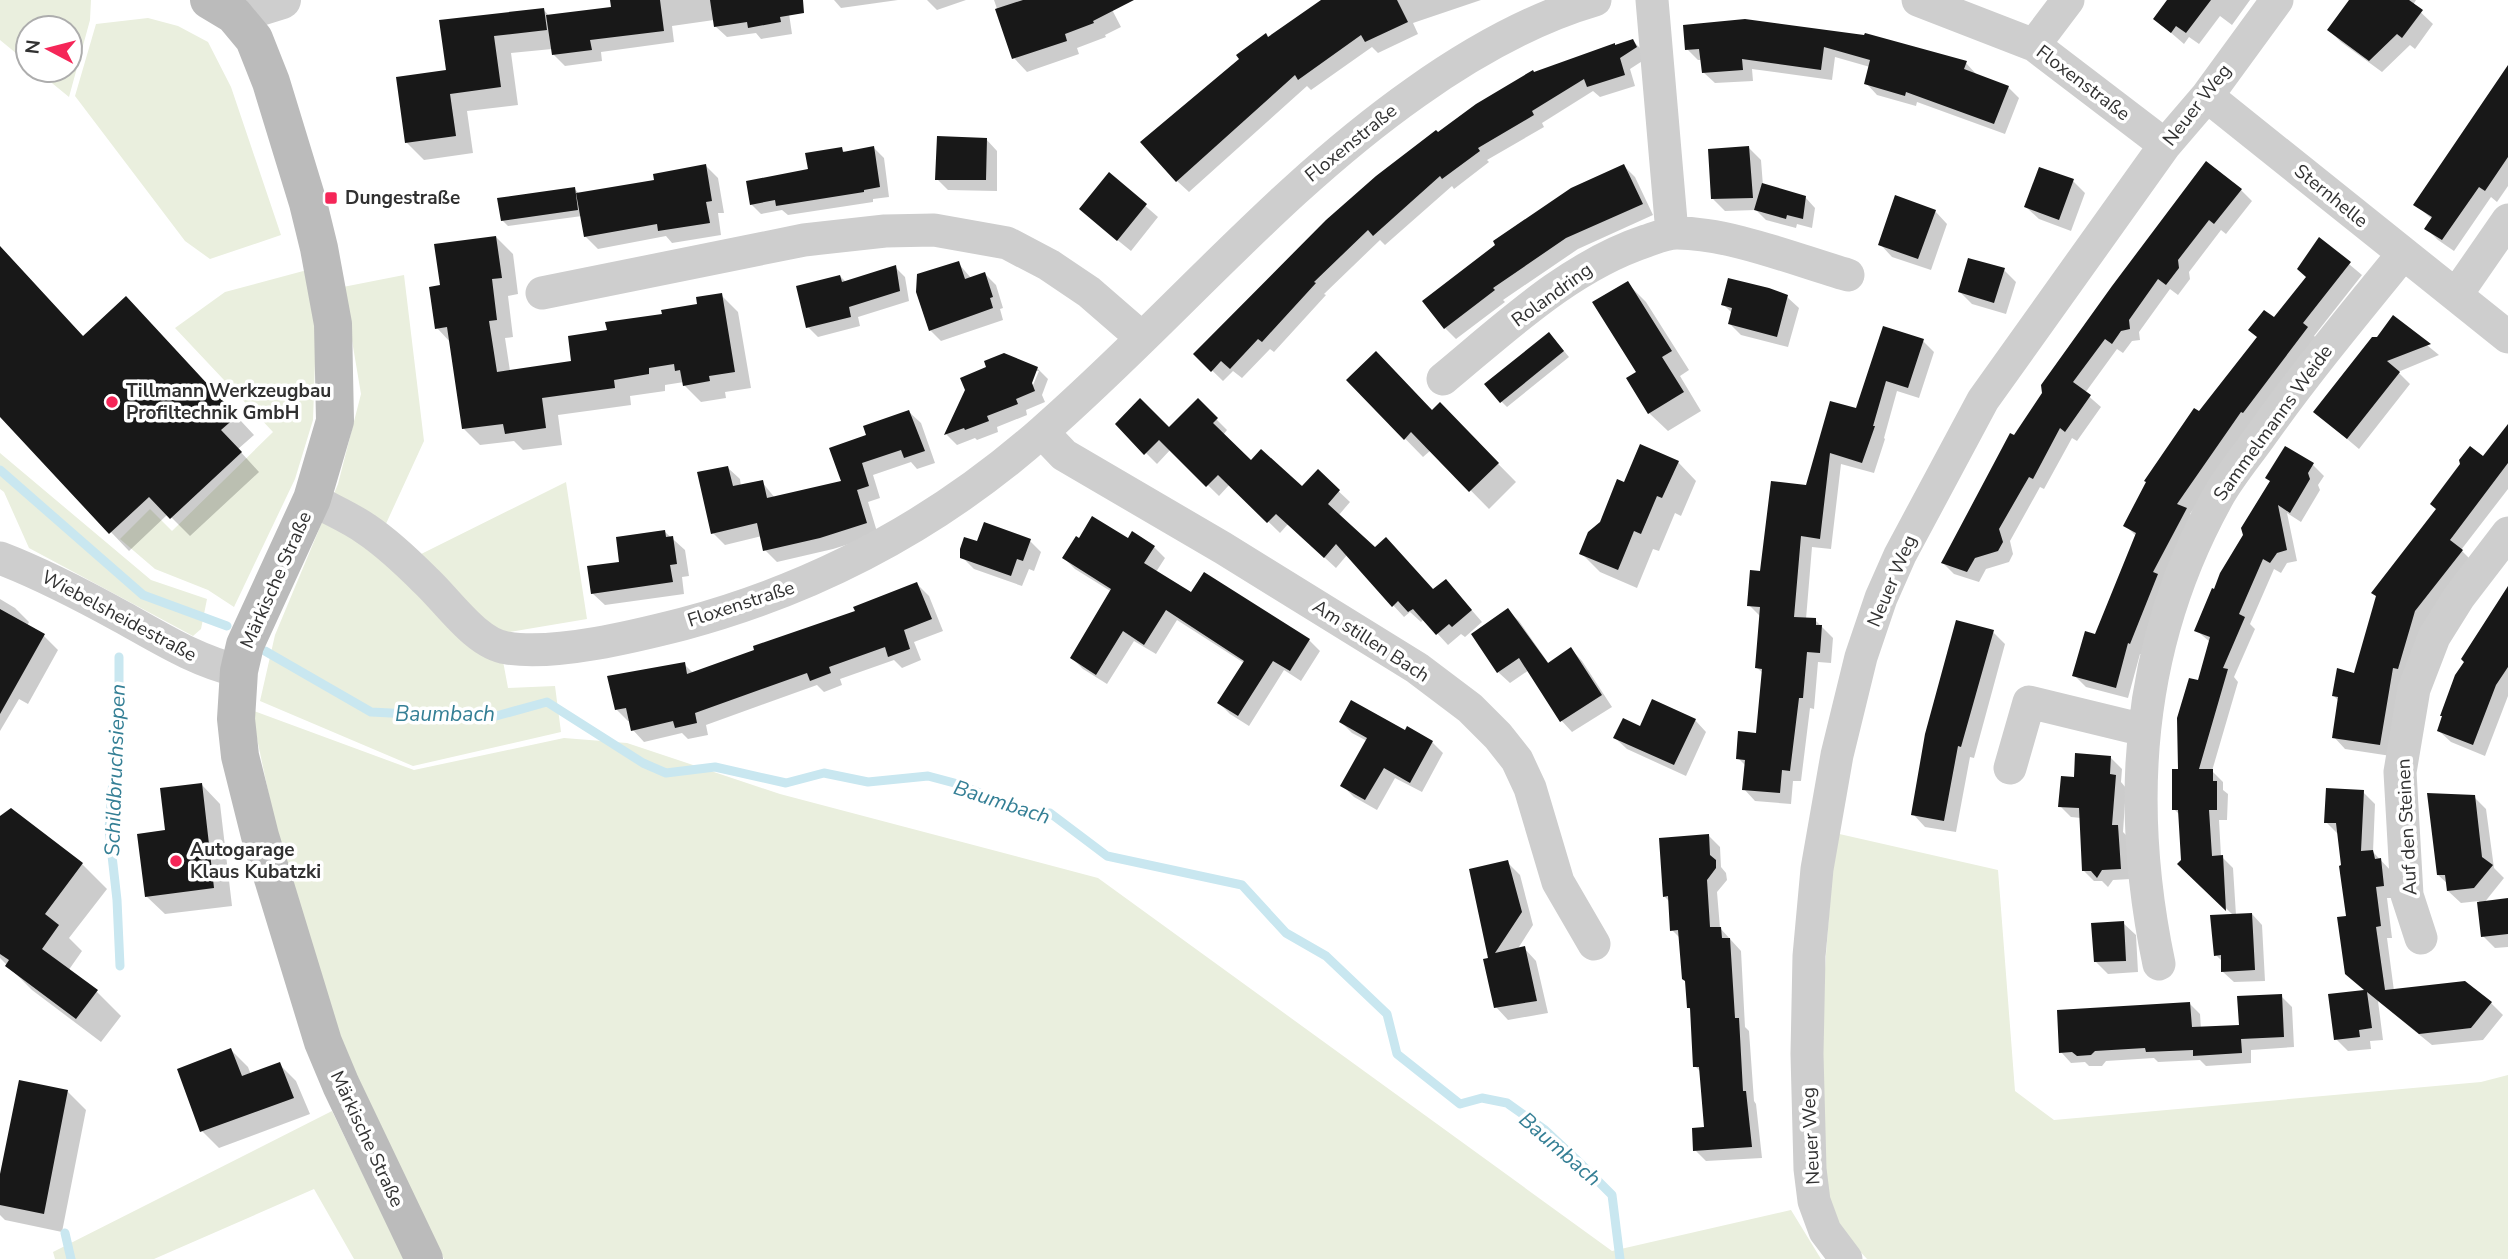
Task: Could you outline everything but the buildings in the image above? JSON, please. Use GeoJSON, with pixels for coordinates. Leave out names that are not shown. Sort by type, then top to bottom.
{"type":"FeatureCollection","features":[{"type":"Feature","properties":{"kind":"main road","name":"Märkische Straße"},"geometry":{"type":"LineString","coordinates":[[227,5],[254,39],[271,82],[317,236],[333,324],[335,421],[312,499],[245,645],[239,671],[236,719],[240,756],[260,836],[323,1042],[424,1259]]}},
{"type":"Feature","properties":{"kind":"street"},"geometry":{"type":"LineString","coordinates":[[227,5],[282,0]]}},
{"type":"Feature","properties":{"kind":"street","name":"Floxenstraße"},"geometry":{"type":"LineString","coordinates":[[312,499],[374,536],[426,581],[475,631],[504,648],[550,649],[649,632],[736,610],[852,561],[914,527],[972,488],[1042,432],[1307,178],[1374,121],[1452,66],[1550,15],[1595,0]]}},
{"type":"Feature","properties":{"kind":"street"},"geometry":{"type":"LineString","coordinates":[[1652,0],[1672,233]]}},
{"type":"Feature","properties":{"kind":"street","name":"Floxenstraße"},"geometry":{"type":"LineString","coordinates":[[1918,0],[2034,45],[2165,145]]}},
{"type":"Feature","properties":{"kind":"street"},"geometry":{"type":"LineString","coordinates":[[2034,45],[2068,0]]}},
{"type":"Feature","properties":{"kind":"street","name":"Neuer Weg"},"geometry":{"type":"LineString","coordinates":[[1846,1259],[1825,1231],[1814,1201],[1810,1169],[1807,1054],[1809,956],[1822,835],[1837,755],[1861,657],[1881,598],[1900,555],[1983,400],[2165,145],[2207,96],[2277,0]]}},
{"type":"Feature","properties":{"kind":"street","name":"Sternhelle"},"geometry":{"type":"LineString","coordinates":[[2207,96],[2508,337]]}},
{"type":"Feature","properties":{"kind":"street"},"geometry":{"type":"LineString","coordinates":[[2456,295],[2508,220]]}},
{"type":"Feature","properties":{"kind":"street"},"geometry":{"type":"LineString","coordinates":[[542,293],[804,240],[885,231],[934,230],[983,237],[1017,248],[1049,265],[1089,292],[1142,338]]}},
{"type":"Feature","properties":{"kind":"street","name":"Rolandring"},"geometry":{"type":"LineString","coordinates":[[1443,379],[1554,290],[1594,263],[1628,247],[1672,233],[1715,237],[1847,275]]}},
{"type":"Feature","properties":{"kind":"street","name":"Sammelmanns Weide"},"geometry":{"type":"LineString","coordinates":[[2159,964],[2148,910],[2140,833],[2144,730],[2154,670],[2169,613],[2188,559],[2220,493],[2304,376],[2403,254]]}},
{"type":"Feature","properties":{"kind":"street","name":"Am stillen Bach"},"geometry":{"type":"LineString","coordinates":[[1042,432],[1064,455],[1223,548],[1417,668],[1470,708],[1517,760],[1530,788],[1558,882],[1594,944]]}},
{"type":"Feature","properties":{"kind":"street","name":"Auf den Steinen"},"geometry":{"type":"LineString","coordinates":[[2421,938],[2407,895],[2400,772],[2414,689],[2434,636],[2459,597],[2508,534]]}},
{"type":"Feature","properties":{"kind":"street","name":"Wiebelsheidestraße"},"geometry":{"type":"LineString","coordinates":[[0,558],[43,575],[186,652],[216,665],[239,671]]}},
{"type":"Feature","properties":{"kind":"street"},"geometry":{"type":"LineString","coordinates":[[2010,768],[2029,702],[2144,730]]}},
{"type":"Feature","properties":{"kind":"green space"},"geometry":{"type":"Polygon","coordinates":[[[0,0],[91,0],[90,20],[84,42],[84,14],[14,14],[14,52],[0,40],[0,0]]]}},
{"type":"Feature","properties":{"kind":"green space"},"geometry":{"type":"Polygon","coordinates":[[[148,18],[178,26],[208,42],[231,87],[281,235],[210,259],[185,241],[75,96],[78,84],[84,84],[84,65],[96,24],[148,18]]]}},
{"type":"Feature","properties":{"kind":"green space"},"geometry":{"type":"Polygon","coordinates":[[[53,84],[73,84],[69,97],[53,84]]]}},
{"type":"Feature","properties":{"kind":"green space"},"geometry":{"type":"Polygon","coordinates":[[[307,270],[316,335],[313,420],[295,479],[234,607],[208,590],[155,569],[120,539],[150,509],[172,531],[273,432],[175,328],[225,292],[307,270]]]}},
{"type":"Feature","properties":{"kind":"green space"},"geometry":{"type":"Polygon","coordinates":[[[404,275],[424,441],[373,552],[393,568],[566,482],[587,619],[498,634],[508,688],[555,686],[561,732],[413,766],[260,701],[275,635],[338,484],[361,394],[343,287],[404,275]]]}},
{"type":"Feature","properties":{"kind":"green space"},"geometry":{"type":"Polygon","coordinates":[[[0,453],[151,580],[207,599],[201,629],[193,636],[29,548],[4,492],[0,489],[0,453]]]}},
{"type":"Feature","properties":{"kind":"green space"},"geometry":{"type":"Polygon","coordinates":[[[251,710],[414,770],[564,738],[627,743],[780,794],[1098,878],[1612,1251],[1791,1210],[1821,1259],[444,1259],[338,1036],[287,881],[251,710]]]}},
{"type":"Feature","properties":{"kind":"green space"},"geometry":{"type":"Polygon","coordinates":[[[1835,833],[1998,870],[2015,1091],[2054,1120],[2481,1082],[2508,1075],[2508,1259],[1867,1259],[1842,1232],[1818,1190],[1824,982],[1835,833]]]}},
{"type":"Feature","properties":{"kind":"green space"},"geometry":{"type":"Polygon","coordinates":[[[332,1111],[404,1259],[354,1259],[314,1189],[154,1259],[55,1259],[53,1252],[332,1111]]]}},
{"type":"Feature","properties":{"kind":"waterway","name":"Baumbach"},"geometry":{"type":"LineString","coordinates":[[0,470],[143,595],[227,626]]}},
{"type":"Feature","properties":{"kind":"waterway","name":"Baumbach"},"geometry":{"type":"LineString","coordinates":[[265,651],[371,712],[489,718],[547,702],[643,763],[666,773],[715,767],[786,783],[824,773],[868,782],[928,776],[958,784],[1020,810],[1050,813],[1107,856],[1242,885],[1286,933],[1326,956],[1387,1014],[1397,1054],[1460,1104],[1482,1098],[1507,1103],[1545,1130],[1579,1162],[1612,1195],[1620,1259]]}},
{"type":"Feature","properties":{"kind":"waterway","name":"Schildbruchsiepen"},"geometry":{"type":"LineString","coordinates":[[119,657],[119,706],[109,829],[117,900],[120,966]]}},
{"type":"Feature","properties":{"kind":"waterway","name":"Schildbruchsiepen"},"geometry":{"type":"LineString","coordinates":[[65,1233],[71,1259]]}},
{"type":"Feature","properties":{"kind":"place","name":"Dungestraße"},"geometry":{"type":"Point","coordinates":[331,198]}},
{"type":"Feature","properties":{"kind":"place","name":"Tillmann Werkzeugbau Profiltechnik GmbH"},"geometry":{"type":"Point","coordinates":[112,402]}},
{"type":"Feature","properties":{"kind":"place","name":"Autogarage Klaus Kubatzki"},"geometry":{"type":"Point","coordinates":[176,861]}}]}
